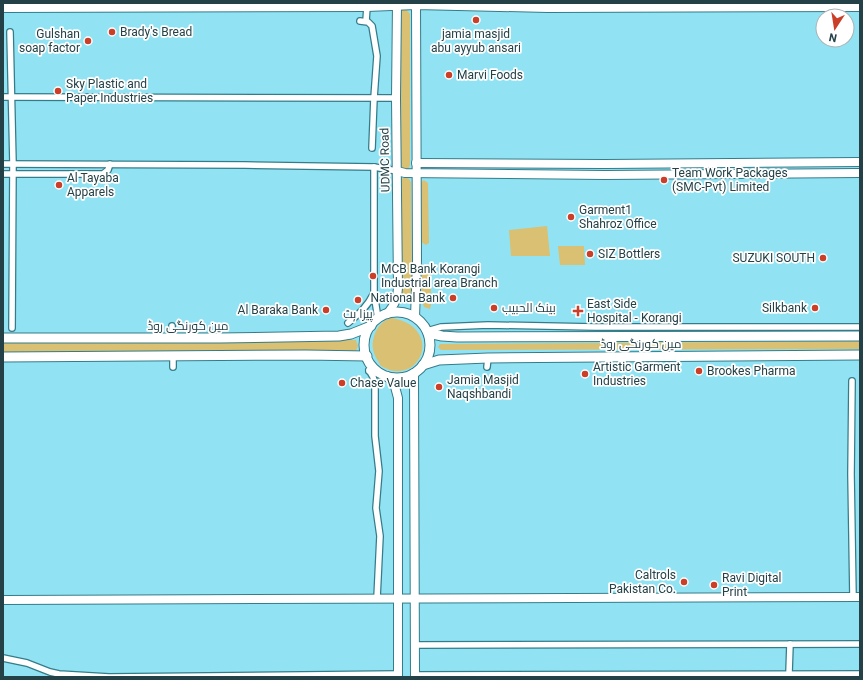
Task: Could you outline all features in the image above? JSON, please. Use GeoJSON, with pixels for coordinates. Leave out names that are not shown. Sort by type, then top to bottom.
{"type":"FeatureCollection","features":[{"type":"Feature","properties":{"kind":"main road"},"geometry":{"type":"LineString","coordinates":[[396,312],[406,313],[415,317],[422,323],[428,332],[430,344],[429,355],[423,365],[414,373],[400,377],[387,376],[373,367],[367,356],[365,347],[366,336],[370,326],[387,314],[396,312]]}},
{"type":"Feature","properties":{"kind":"main road","name":"مین کورنگی روڈ"},"geometry":{"type":"LineString","coordinates":[[3,338],[339,336],[351,334],[370,326]]}},
{"type":"Feature","properties":{"kind":"main road","name":"مین کورنگی روڈ"},"geometry":{"type":"LineString","coordinates":[[428,332],[442,336],[456,337],[554,338],[860,336]]}},
{"type":"Feature","properties":{"kind":"main road","name":"مین کورنگی روڈ"},"geometry":{"type":"LineString","coordinates":[[423,365],[439,360],[487,362],[860,355]]}},
{"type":"Feature","properties":{"kind":"main road"},"geometry":{"type":"LineString","coordinates":[[3,357],[367,356]]}},
{"type":"Feature","properties":{"kind":"street"},"geometry":{"type":"LineString","coordinates":[[3,8],[70,6],[373,6],[397,4],[548,8],[860,7]]}},
{"type":"Feature","properties":{"kind":"street","name":"UDMC Road"},"geometry":{"type":"LineString","coordinates":[[387,314],[395,304],[398,288],[396,98],[397,4]]}},
{"type":"Feature","properties":{"kind":"street"},"geometry":{"type":"LineString","coordinates":[[415,317],[417,261],[416,163],[420,4]]}},
{"type":"Feature","properties":{"kind":"street"},"geometry":{"type":"LineString","coordinates":[[372,148],[377,56],[373,30],[370,23],[363,21],[373,6]]}},
{"type":"Feature","properties":{"kind":"street"},"geometry":{"type":"LineString","coordinates":[[10,32],[13,164],[12,328]]}},
{"type":"Feature","properties":{"kind":"street"},"geometry":{"type":"LineString","coordinates":[[3,97],[396,98]]}},
{"type":"Feature","properties":{"kind":"street"},"geometry":{"type":"LineString","coordinates":[[773,162],[773,173]]}},
{"type":"Feature","properties":{"kind":"street"},"geometry":{"type":"LineString","coordinates":[[836,162],[836,173]]}},
{"type":"Feature","properties":{"kind":"street"},"geometry":{"type":"LineString","coordinates":[[416,163],[605,164],[860,162]]}},
{"type":"Feature","properties":{"kind":"street"},"geometry":{"type":"LineString","coordinates":[[676,163],[676,174]]}},
{"type":"Feature","properties":{"kind":"street"},"geometry":{"type":"LineString","coordinates":[[3,164],[246,165],[374,168],[416,173],[605,175],[860,173]]}},
{"type":"Feature","properties":{"kind":"street"},"geometry":{"type":"LineString","coordinates":[[3,174],[104,174],[108,170],[110,164]]}},
{"type":"Feature","properties":{"kind":"street"},"geometry":{"type":"LineString","coordinates":[[605,164],[605,175]]}},
{"type":"Feature","properties":{"kind":"street"},"geometry":{"type":"LineString","coordinates":[[374,168],[374,293],[378,319]]}},
{"type":"Feature","properties":{"kind":"street"},"geometry":{"type":"LineString","coordinates":[[348,323],[362,311],[374,293]]}},
{"type":"Feature","properties":{"kind":"street"},"geometry":{"type":"LineString","coordinates":[[172,326],[172,337]]}},
{"type":"Feature","properties":{"kind":"street"},"geometry":{"type":"LineString","coordinates":[[428,332],[441,327],[462,326],[860,327]]}},
{"type":"Feature","properties":{"kind":"street"},"geometry":{"type":"LineString","coordinates":[[554,327],[554,338]]}},
{"type":"Feature","properties":{"kind":"street"},"geometry":{"type":"LineString","coordinates":[[173,356],[173,367]]}},
{"type":"Feature","properties":{"kind":"street"},"geometry":{"type":"LineString","coordinates":[[3,658],[59,674],[109,677],[398,676],[398,398],[394,383],[387,376],[369,370],[373,377],[374,384],[375,436],[379,471],[376,508],[380,536],[377,598]]}},
{"type":"Feature","properties":{"kind":"street"},"geometry":{"type":"LineString","coordinates":[[414,373],[415,676],[582,676],[789,673],[860,674]]}},
{"type":"Feature","properties":{"kind":"street"},"geometry":{"type":"LineString","coordinates":[[3,600],[856,597],[851,474],[852,381]]}},
{"type":"Feature","properties":{"kind":"street"},"geometry":{"type":"LineString","coordinates":[[789,673],[790,644]]}},
{"type":"Feature","properties":{"kind":"street"},"geometry":{"type":"LineString","coordinates":[[415,645],[860,644]]}},
{"type":"Feature","properties":{"kind":"shaded area"},"geometry":{"type":"Polygon","coordinates":[[[3,3],[860,3],[860,677],[3,677],[3,3]]]}},
{"type":"Feature","properties":{"kind":"shaded area"},"geometry":{"type":"Polygon","coordinates":[[[406,9],[410,14],[410,165],[408,170],[401,168],[400,165],[399,12],[406,9]]]}},
{"type":"Feature","properties":{"kind":"shaded area"},"geometry":{"type":"Polygon","coordinates":[[[405,177],[411,182],[412,291],[409,296],[405,297],[401,295],[400,180],[405,177]]]}},
{"type":"Feature","properties":{"kind":"shaded area"},"geometry":{"type":"Polygon","coordinates":[[[424,180],[428,183],[429,243],[426,245],[421,242],[420,183],[424,180]]]}},
{"type":"Feature","properties":{"kind":"shaded area"},"geometry":{"type":"Polygon","coordinates":[[[547,226],[550,256],[511,256],[509,230],[547,226]]]}},
{"type":"Feature","properties":{"kind":"shaded area"},"geometry":{"type":"Polygon","coordinates":[[[558,246],[584,246],[585,265],[560,265],[558,246]]]}},
{"type":"Feature","properties":{"kind":"shaded area"},"geometry":{"type":"Polygon","coordinates":[[[428,265],[431,268],[430,309],[424,307],[421,298],[422,267],[428,265]]]}},
{"type":"Feature","properties":{"kind":"shaded area"},"geometry":{"type":"Polygon","coordinates":[[[392,318],[409,324],[418,332],[422,341],[422,351],[419,360],[412,367],[404,371],[393,371],[381,366],[373,349],[373,339],[377,330],[383,322],[392,318]]]}},
{"type":"Feature","properties":{"kind":"shaded area"},"geometry":{"type":"Polygon","coordinates":[[[356,340],[358,346],[356,351],[3,352],[3,341],[205,343],[356,340]]]}},
{"type":"Feature","properties":{"kind":"shaded area"},"geometry":{"type":"Polygon","coordinates":[[[860,341],[860,349],[441,350],[438,347],[440,344],[860,341]]]}},
{"type":"Feature","properties":{"kind":"place","name":"jamia masjid abu ayyub ansari"},"geometry":{"type":"Point","coordinates":[476,20]}},
{"type":"Feature","properties":{"kind":"place","name":"Brady's Bread"},"geometry":{"type":"Point","coordinates":[112,32]}},
{"type":"Feature","properties":{"kind":"place","name":"Gulshan soap factor"},"geometry":{"type":"Point","coordinates":[88,41]}},
{"type":"Feature","properties":{"kind":"place","name":"Marvi Foods"},"geometry":{"type":"Point","coordinates":[449,75]}},
{"type":"Feature","properties":{"kind":"place","name":"Sky Plastic and Paper Industries"},"geometry":{"type":"Point","coordinates":[58,91]}},
{"type":"Feature","properties":{"kind":"place","name":"Team Work Packages (SMC-Pvt) Limited"},"geometry":{"type":"Point","coordinates":[664,180]}},
{"type":"Feature","properties":{"kind":"place","name":"Al Tayaba Apparels"},"geometry":{"type":"Point","coordinates":[59,185]}},
{"type":"Feature","properties":{"kind":"place","name":"Garment1 Shahroz Office"},"geometry":{"type":"Point","coordinates":[571,217]}},
{"type":"Feature","properties":{"kind":"place","name":"SIZ Bottlers"},"geometry":{"type":"Point","coordinates":[590,254]}},
{"type":"Feature","properties":{"kind":"place","name":"SUZUKI SOUTH"},"geometry":{"type":"Point","coordinates":[823,258]}},
{"type":"Feature","properties":{"kind":"place","name":"MCB Bank Korangi Industrial area Branch"},"geometry":{"type":"Point","coordinates":[373,276]}},
{"type":"Feature","properties":{"kind":"place","name":"National Bank"},"geometry":{"type":"Point","coordinates":[453,298]}},
{"type":"Feature","properties":{"kind":"place","name":"پیزا ہٹ"},"geometry":{"type":"Point","coordinates":[358,300]}},
{"type":"Feature","properties":{"kind":"place","name":"بينک الحبيب"},"geometry":{"type":"Point","coordinates":[494,308]}},
{"type":"Feature","properties":{"kind":"place","name":"Silkbank"},"geometry":{"type":"Point","coordinates":[815,308]}},
{"type":"Feature","properties":{"kind":"place","name":"Al Baraka Bank"},"geometry":{"type":"Point","coordinates":[326,310]}},
{"type":"Feature","properties":{"kind":"place","name":"East Side Hospital - Korangi"},"geometry":{"type":"Point","coordinates":[578,311]}},
{"type":"Feature","properties":{"kind":"place","name":"Brookes Pharma"},"geometry":{"type":"Point","coordinates":[699,371]}},
{"type":"Feature","properties":{"kind":"place","name":"Artistic Garment Industries"},"geometry":{"type":"Point","coordinates":[585,374]}},
{"type":"Feature","properties":{"kind":"place","name":"Chase Value"},"geometry":{"type":"Point","coordinates":[342,383]}},
{"type":"Feature","properties":{"kind":"place","name":"Jamia Masjid Naqshbandi"},"geometry":{"type":"Point","coordinates":[439,387]}},
{"type":"Feature","properties":{"kind":"place","name":"Caltrols Pakistan Co."},"geometry":{"type":"Point","coordinates":[684,582]}},
{"type":"Feature","properties":{"kind":"place","name":"Ravi Digital Print"},"geometry":{"type":"Point","coordinates":[714,585]}}]}
